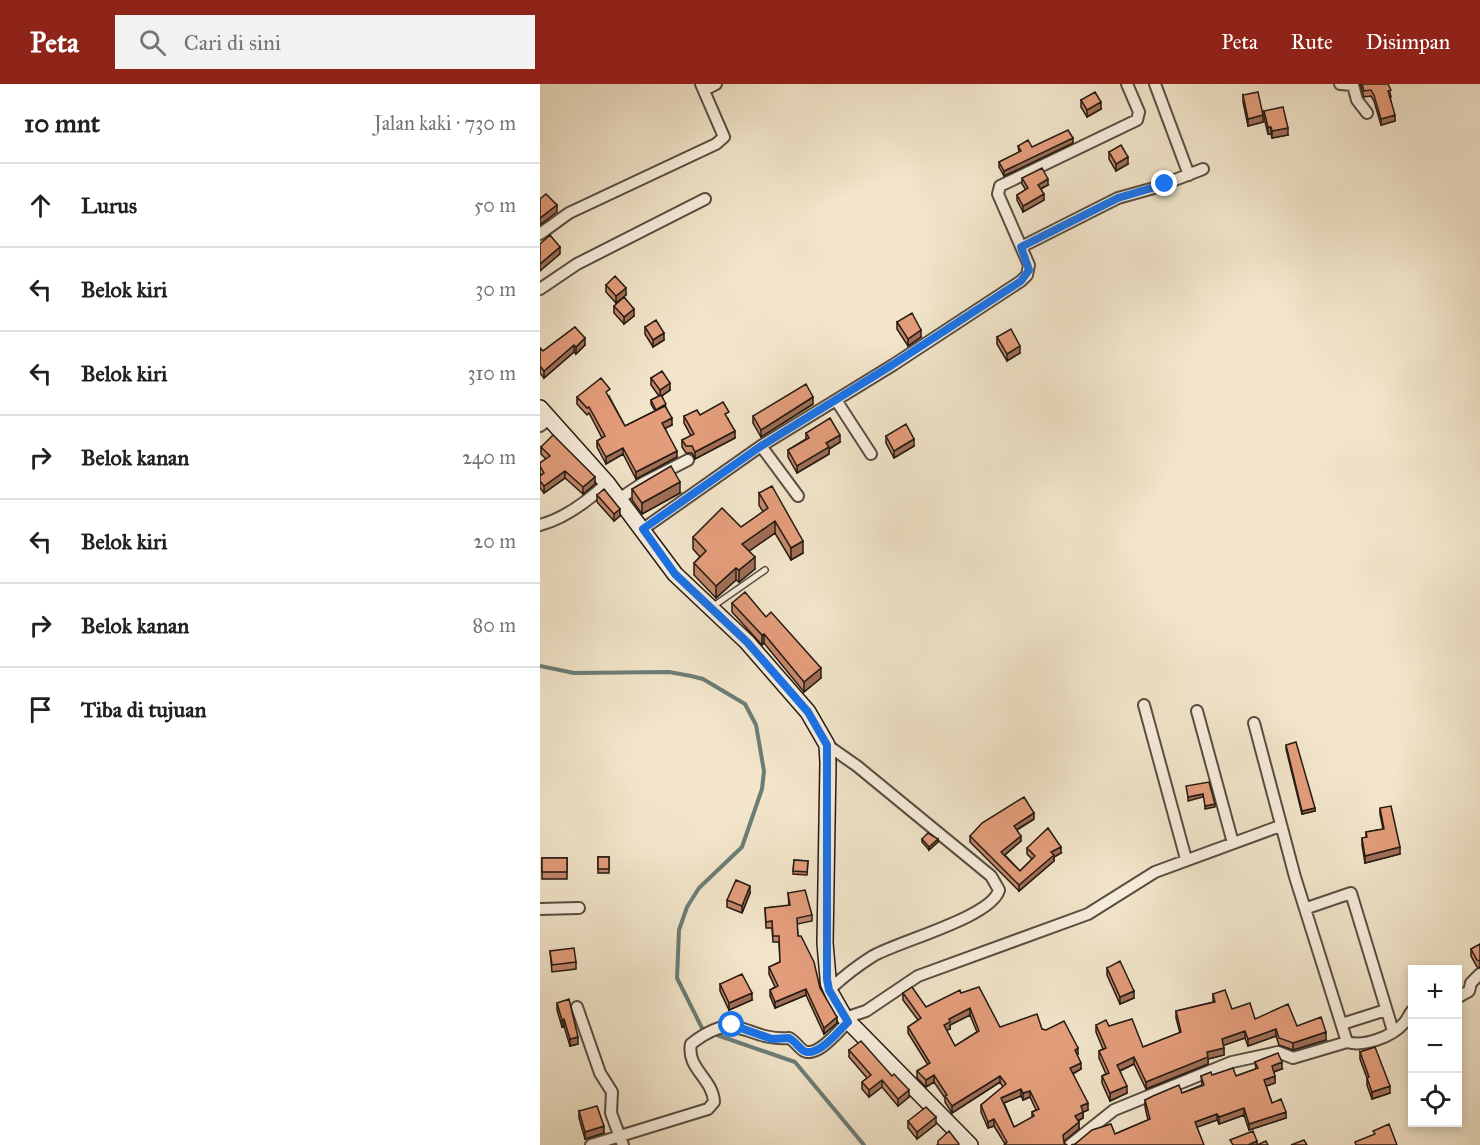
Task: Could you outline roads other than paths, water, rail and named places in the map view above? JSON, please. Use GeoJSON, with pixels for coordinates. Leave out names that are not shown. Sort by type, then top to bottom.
{"type":"FeatureCollection","features":[{"type":"Feature","properties":{"kind":"street"},"geometry":{"type":"LineString","coordinates":[[540,234],[569,213],[716,144],[724,137],[702,87],[716,84]]}},
{"type":"Feature","properties":{"kind":"street"},"geometry":{"type":"LineString","coordinates":[[643,529],[761,446],[1021,281],[1029,270],[998,194],[1000,186],[1137,120],[1139,112],[1127,84]]}},
{"type":"Feature","properties":{"kind":"street"},"geometry":{"type":"LineString","coordinates":[[1155,84],[1189,175]]}},
{"type":"Feature","properties":{"kind":"street"},"geometry":{"type":"LineString","coordinates":[[1340,84],[1353,85],[1357,100],[1367,113]]}},
{"type":"Feature","properties":{"kind":"street"},"geometry":{"type":"LineString","coordinates":[[1021,247],[1118,198],[1203,169]]}},
{"type":"Feature","properties":{"kind":"street"},"geometry":{"type":"LineString","coordinates":[[540,289],[577,264],[705,199]]}},
{"type":"Feature","properties":{"kind":"street"},"geometry":{"type":"LineString","coordinates":[[836,400],[871,454]]}},
{"type":"Feature","properties":{"kind":"street"},"geometry":{"type":"LineString","coordinates":[[543,417],[607,483],[675,574],[747,642],[793,694],[808,712],[827,745],[857,766],[991,876],[999,890],[994,902],[967,917],[874,956],[844,976],[829,990]]}},
{"type":"Feature","properties":{"kind":"street"},"geometry":{"type":"LineString","coordinates":[[761,446],[798,496]]}},
{"type":"Feature","properties":{"kind":"street"},"geometry":{"type":"LineString","coordinates":[[619,499],[643,483],[688,460]]}},
{"type":"Feature","properties":{"kind":"street"},"geometry":{"type":"LineString","coordinates":[[540,525],[562,517],[591,498],[607,483]]}},
{"type":"Feature","properties":{"kind":"street"},"geometry":{"type":"LineString","coordinates":[[1144,705],[1186,860]]}},
{"type":"Feature","properties":{"kind":"street"},"geometry":{"type":"LineString","coordinates":[[1197,711],[1233,843]]}},
{"type":"Feature","properties":{"kind":"street"},"geometry":{"type":"LineString","coordinates":[[1254,723],[1280,826],[1347,1042]]}},
{"type":"Feature","properties":{"kind":"street"},"geometry":{"type":"LineString","coordinates":[[827,745],[829,838],[825,943],[829,990],[846,1020],[970,1145]]}},
{"type":"Feature","properties":{"kind":"street"},"geometry":{"type":"LineString","coordinates":[[591,1145],[621,1140],[708,1109],[714,1099],[710,1085],[690,1055],[692,1044],[718,1027],[732,1025],[772,1039],[789,1038],[806,1052],[810,1052],[824,1045],[846,1020],[866,1011],[918,976],[1088,914],[1145,876],[1280,826]]}},
{"type":"Feature","properties":{"kind":"street"},"geometry":{"type":"LineString","coordinates":[[1307,908],[1356,892],[1393,1031]]}},
{"type":"Feature","properties":{"kind":"street"},"geometry":{"type":"LineString","coordinates":[[540,909],[579,908]]}},
{"type":"Feature","properties":{"kind":"street"},"geometry":{"type":"LineString","coordinates":[[1462,995],[1469,991],[1471,983],[1480,974]]}},
{"type":"Feature","properties":{"kind":"street"},"geometry":{"type":"LineString","coordinates":[[578,1007],[600,1073],[612,1092],[611,1113],[621,1140]]}},
{"type":"Feature","properties":{"kind":"street"},"geometry":{"type":"LineString","coordinates":[[1342,1024],[1386,1010]]}},
{"type":"Feature","properties":{"kind":"street"},"geometry":{"type":"LineString","coordinates":[[1070,1145],[1114,1110],[1232,1062],[1278,1052],[1293,1058],[1347,1042],[1357,1045],[1393,1031],[1408,1018]]}},
{"type":"Feature","properties":{"kind":"lane"},"geometry":{"type":"LineString","coordinates":[[711,608],[765,570]]}},
{"type":"Feature","properties":{"kind":"waterway"},"geometry":{"type":"LineString","coordinates":[[540,666],[574,673],[669,672],[703,679],[745,704],[756,725],[764,771],[762,789],[742,847],[699,888],[687,907],[679,930],[677,978],[703,1030],[707,1032]]}},
{"type":"Feature","properties":{"kind":"waterway"},"geometry":{"type":"LineString","coordinates":[[714,1034],[795,1062],[864,1145]]}}]}
